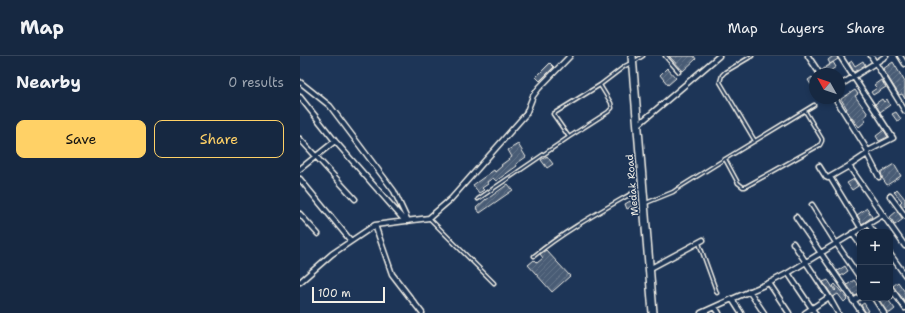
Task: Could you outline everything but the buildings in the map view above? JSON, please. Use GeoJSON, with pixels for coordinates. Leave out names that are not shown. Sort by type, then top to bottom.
{"type":"FeatureCollection","features":[{"type":"Feature","properties":{"kind":"main road","name":"Medak Road"},"geometry":{"type":"LineString","coordinates":[[632,59],[653,313]]}},
{"type":"Feature","properties":{"kind":"street"},"geometry":{"type":"LineString","coordinates":[[300,282],[332,254],[375,225],[429,218],[451,199],[526,114],[533,96],[539,88],[570,56]]}},
{"type":"Feature","properties":{"kind":"street"},"geometry":{"type":"LineString","coordinates":[[637,125],[719,56]]}},
{"type":"Feature","properties":{"kind":"street"},"geometry":{"type":"LineString","coordinates":[[808,56],[816,68]]}},
{"type":"Feature","properties":{"kind":"street"},"geometry":{"type":"LineString","coordinates":[[830,177],[849,166],[868,152],[893,138],[840,56]]}},
{"type":"Feature","properties":{"kind":"street"},"geometry":{"type":"LineString","coordinates":[[871,56],[905,111]]}},
{"type":"Feature","properties":{"kind":"street"},"geometry":{"type":"LineString","coordinates":[[845,82],[886,56]]}},
{"type":"Feature","properties":{"kind":"street"},"geometry":{"type":"LineString","coordinates":[[900,56],[905,64]]}},
{"type":"Feature","properties":{"kind":"street"},"geometry":{"type":"LineString","coordinates":[[300,82],[330,106],[394,191],[407,221]]}},
{"type":"Feature","properties":{"kind":"street"},"geometry":{"type":"LineString","coordinates":[[300,89],[304,86]]}},
{"type":"Feature","properties":{"kind":"street"},"geometry":{"type":"LineString","coordinates":[[300,97],[334,141],[407,221]]}},
{"type":"Feature","properties":{"kind":"street"},"geometry":{"type":"LineString","coordinates":[[839,104],[868,152],[879,177]]}},
{"type":"Feature","properties":{"kind":"street"},"geometry":{"type":"LineString","coordinates":[[300,140],[355,199]]}},
{"type":"Feature","properties":{"kind":"street"},"geometry":{"type":"LineString","coordinates":[[300,169],[334,141]]}},
{"type":"Feature","properties":{"kind":"street"},"geometry":{"type":"LineString","coordinates":[[819,166],[826,177],[830,177],[861,228]]}},
{"type":"Feature","properties":{"kind":"street"},"geometry":{"type":"LineString","coordinates":[[849,166],[905,246]]}},
{"type":"Feature","properties":{"kind":"street"},"geometry":{"type":"LineString","coordinates":[[300,180],[351,241]]}},
{"type":"Feature","properties":{"kind":"street"},"geometry":{"type":"LineString","coordinates":[[890,196],[905,216]]}},
{"type":"Feature","properties":{"kind":"street"},"geometry":{"type":"LineString","coordinates":[[812,204],[857,274]]}},
{"type":"Feature","properties":{"kind":"street"},"geometry":{"type":"LineString","coordinates":[[300,214],[318,234]]}},
{"type":"Feature","properties":{"kind":"street"},"geometry":{"type":"LineString","coordinates":[[701,313],[788,273],[883,215]]}},
{"type":"Feature","properties":{"kind":"street"},"geometry":{"type":"LineString","coordinates":[[796,217],[862,313]]}},
{"type":"Feature","properties":{"kind":"street"},"geometry":{"type":"LineString","coordinates":[[868,224],[872,229]]}},
{"type":"Feature","properties":{"kind":"street"},"geometry":{"type":"LineString","coordinates":[[375,225],[392,274],[422,313]]}},
{"type":"Feature","properties":{"kind":"street"},"geometry":{"type":"LineString","coordinates":[[852,233],[857,240]]}},
{"type":"Feature","properties":{"kind":"street"},"geometry":{"type":"LineString","coordinates":[[650,269],[701,241]]}},
{"type":"Feature","properties":{"kind":"street"},"geometry":{"type":"LineString","coordinates":[[793,243],[838,313]]}},
{"type":"Feature","properties":{"kind":"street"},"geometry":{"type":"LineString","coordinates":[[893,258],[905,275]]}},
{"type":"Feature","properties":{"kind":"street"},"geometry":{"type":"LineString","coordinates":[[788,273],[815,313]]}},
{"type":"Feature","properties":{"kind":"street"},"geometry":{"type":"LineString","coordinates":[[769,283],[789,313]]}},
{"type":"Feature","properties":{"kind":"street"},"geometry":{"type":"LineString","coordinates":[[749,291],[764,313]]}},
{"type":"Feature","properties":{"kind":"street"},"geometry":{"type":"LineString","coordinates":[[893,291],[905,308]]}},
{"type":"Feature","properties":{"kind":"street"},"geometry":{"type":"LineString","coordinates":[[805,313],[829,297]]}},
{"type":"Feature","properties":{"kind":"street"},"geometry":{"type":"LineString","coordinates":[[732,299],[741,313]]}},
{"type":"Feature","properties":{"kind":"street"},"geometry":{"type":"LineString","coordinates":[[853,301],[857,299]]}},
{"type":"Feature","properties":{"kind":"street"},"geometry":{"type":"LineString","coordinates":[[876,301],[884,313]]}},
{"type":"Feature","properties":{"kind":"street"},"geometry":{"type":"LineString","coordinates":[[715,306],[719,313]]}},
{"type":"Feature","properties":{"kind":"lane"},"geometry":{"type":"LineString","coordinates":[[569,137],[553,114],[600,85],[632,59],[643,56]]}},
{"type":"Feature","properties":{"kind":"lane"},"geometry":{"type":"LineString","coordinates":[[665,56],[680,72]]}},
{"type":"Feature","properties":{"kind":"lane"},"geometry":{"type":"LineString","coordinates":[[752,56],[725,72],[722,75],[720,82],[755,141]]}},
{"type":"Feature","properties":{"kind":"lane"},"geometry":{"type":"LineString","coordinates":[[478,199],[608,112],[612,108],[611,103],[600,85]]}},
{"type":"Feature","properties":{"kind":"lane"},"geometry":{"type":"LineString","coordinates":[[644,204],[673,192],[814,105]]}},
{"type":"Feature","properties":{"kind":"lane"},"geometry":{"type":"LineString","coordinates":[[725,159],[738,183],[745,187],[820,145],[822,139],[805,111]]}},
{"type":"Feature","properties":{"kind":"lane"},"geometry":{"type":"LineString","coordinates":[[534,256],[562,235],[643,187]]}},
{"type":"Feature","properties":{"kind":"lane"},"geometry":{"type":"LineString","coordinates":[[429,218],[494,282]]}},
{"type":"Feature","properties":{"kind":"lane"},"geometry":{"type":"LineString","coordinates":[[701,241],[717,293]]}}]}
